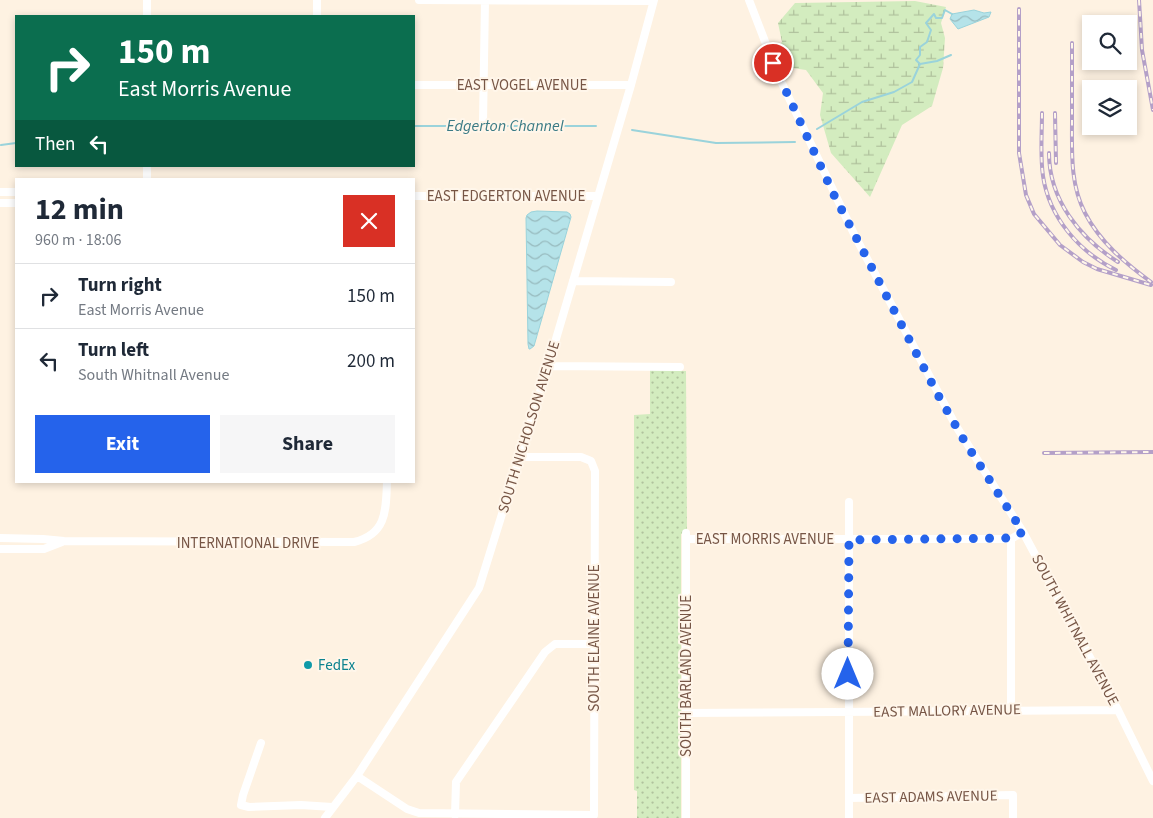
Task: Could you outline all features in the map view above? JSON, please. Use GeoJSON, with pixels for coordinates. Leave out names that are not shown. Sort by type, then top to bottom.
{"type":"FeatureCollection","features":[{"type":"Feature","properties":{"kind":"street"},"geometry":{"type":"LineString","coordinates":[[147,0],[147,15]]}},
{"type":"Feature","properties":{"kind":"street"},"geometry":{"type":"LineString","coordinates":[[317,0],[317,15]]}},
{"type":"Feature","properties":{"kind":"street"},"geometry":{"type":"LineString","coordinates":[[419,0],[654,1]]}},
{"type":"Feature","properties":{"kind":"street"},"geometry":{"type":"LineString","coordinates":[[484,0],[484,123]]}},
{"type":"Feature","properties":{"kind":"street","name":"SOUTH WHITNALL AVENUE"},"geometry":{"type":"LineString","coordinates":[[749,0],[778,75],[843,212],[944,406],[1023,532],[1153,780]]}},
{"type":"Feature","properties":{"kind":"street","name":"SOUTH NICHOLSON AVENUE"},"geometry":{"type":"LineString","coordinates":[[325,818],[357,776],[479,588],[548,366],[654,1]]}},
{"type":"Feature","properties":{"kind":"street","name":"EAST VOGEL AVENUE"},"geometry":{"type":"LineString","coordinates":[[415,85],[631,85]]}},
{"type":"Feature","properties":{"kind":"street"},"geometry":{"type":"LineString","coordinates":[[0,192],[15,192]]}},
{"type":"Feature","properties":{"kind":"street","name":"EAST EDGERTON AVENUE"},"geometry":{"type":"LineString","coordinates":[[415,196],[598,196]]}},
{"type":"Feature","properties":{"kind":"street"},"geometry":{"type":"LineString","coordinates":[[0,203],[15,203]]}},
{"type":"Feature","properties":{"kind":"street"},"geometry":{"type":"LineString","coordinates":[[573,281],[671,282]]}},
{"type":"Feature","properties":{"kind":"street"},"geometry":{"type":"LineString","coordinates":[[548,366],[680,367]]}},
{"type":"Feature","properties":{"kind":"street","name":"SOUTH ELAINE AVENUE"},"geometry":{"type":"LineString","coordinates":[[455,814],[594,815],[595,471],[590,461],[581,457],[521,456]]}},
{"type":"Feature","properties":{"kind":"street","name":"INTERNATIONAL DRIVE"},"geometry":{"type":"LineString","coordinates":[[0,538],[64,541],[354,542],[370,537],[380,526],[386,507],[387,483]]}},
{"type":"Feature","properties":{"kind":"street"},"geometry":{"type":"LineString","coordinates":[[849,502],[849,818]]}},
{"type":"Feature","properties":{"kind":"street","name":"EAST MORRIS AVENUE"},"geometry":{"type":"LineString","coordinates":[[686,536],[849,540],[1011,538],[1023,532]]}},
{"type":"Feature","properties":{"kind":"street","name":"SOUTH BARLAND AVENUE"},"geometry":{"type":"LineString","coordinates":[[686,536],[686,818]]}},
{"type":"Feature","properties":{"kind":"street"},"geometry":{"type":"LineString","coordinates":[[1010,710],[1011,538]]}},
{"type":"Feature","properties":{"kind":"street","name":"INTERNATIONAL DRIVE"},"geometry":{"type":"LineString","coordinates":[[0,549],[44,548],[64,541]]}},
{"type":"Feature","properties":{"kind":"street"},"geometry":{"type":"LineString","coordinates":[[357,776],[407,809],[419,813],[455,814],[456,782],[545,652],[555,644],[594,644]]}},
{"type":"Feature","properties":{"kind":"street","name":"EAST MALLORY AVENUE"},"geometry":{"type":"LineString","coordinates":[[686,714],[1118,710]]}},
{"type":"Feature","properties":{"kind":"street"},"geometry":{"type":"LineString","coordinates":[[261,743],[241,805],[249,807],[332,807]]}},
{"type":"Feature","properties":{"kind":"street","name":"EAST ADAMS AVENUE"},"geometry":{"type":"LineString","coordinates":[[849,798],[1014,795],[1013,818]]}},
{"type":"Feature","properties":{"kind":"green space"},"geometry":{"type":"Polygon","coordinates":[[[915,1],[946,7],[941,23],[945,38],[943,68],[932,106],[902,125],[870,197],[831,153],[820,115],[823,93],[806,70],[785,67],[776,47],[782,42],[778,23],[795,3],[915,1]]]}},
{"type":"Feature","properties":{"kind":"green space"},"geometry":{"type":"Polygon","coordinates":[[[650,370],[686,371],[687,533],[681,534],[681,818],[637,818],[637,791],[634,790],[634,415],[650,414],[650,370]]]}},
{"type":"Feature","properties":{"kind":"water"},"geometry":{"type":"Polygon","coordinates":[[[974,10],[984,13],[991,12],[989,17],[958,29],[950,19],[952,14],[974,10]]]}},
{"type":"Feature","properties":{"kind":"water"},"geometry":{"type":"Polygon","coordinates":[[[531,212],[567,212],[571,217],[534,346],[529,349],[526,218],[531,212]]]}},
{"type":"Feature","properties":{"kind":"waterway","name":"Edgerton Channel"},"geometry":{"type":"LineString","coordinates":[[817,129],[862,102],[894,92],[912,82],[920,64],[916,60],[920,55],[920,47],[927,42],[931,30],[926,23],[934,14],[936,18],[942,18],[945,10],[952,14]]}},
{"type":"Feature","properties":{"kind":"waterway"},"geometry":{"type":"LineString","coordinates":[[920,64],[937,61],[951,55]]}},
{"type":"Feature","properties":{"kind":"waterway","name":"Edgerton Channel"},"geometry":{"type":"LineString","coordinates":[[415,126],[596,126]]}},
{"type":"Feature","properties":{"kind":"waterway","name":"Edgerton Channel"},"geometry":{"type":"LineString","coordinates":[[632,130],[716,143],[795,142]]}},
{"type":"Feature","properties":{"kind":"waterway","name":"Edgerton Channel"},"geometry":{"type":"LineString","coordinates":[[1,145],[15,143]]}},
{"type":"Feature","properties":{"kind":"railway"},"geometry":{"type":"LineString","coordinates":[[1139,0],[1142,50],[1153,110]]}},
{"type":"Feature","properties":{"kind":"railway"},"geometry":{"type":"LineString","coordinates":[[1019,9],[1019,153],[1026,195],[1034,214],[1060,245],[1083,262],[1097,269],[1151,285]]}},
{"type":"Feature","properties":{"kind":"railway"},"geometry":{"type":"LineString","coordinates":[[1072,43],[1072,156],[1074,179],[1080,202],[1091,224],[1106,243],[1151,282]]}},
{"type":"Feature","properties":{"kind":"railway"},"geometry":{"type":"LineString","coordinates":[[1042,113],[1042,168],[1046,191],[1052,205],[1059,219],[1078,243],[1102,262],[1116,270]]}},
{"type":"Feature","properties":{"kind":"railway"},"geometry":{"type":"LineString","coordinates":[[1055,113],[1056,163]]}},
{"type":"Feature","properties":{"kind":"railway"},"geometry":{"type":"LineString","coordinates":[[1049,153],[1050,170],[1054,186],[1069,216],[1091,241],[1118,262]]}},
{"type":"Feature","properties":{"kind":"railway"},"geometry":{"type":"LineString","coordinates":[[1044,453],[1153,452]]}},
{"type":"Feature","properties":{"kind":"place","name":"FedEx"},"geometry":{"type":"Point","coordinates":[308,665]}},
{"type":"Feature","properties":{"kind":"route"},"geometry":{"type":"LineString","coordinates":[[773,63],[834,195],[938,395],[965,442],[1023,532],[1011,538],[849,540],[848,674]]}}]}
